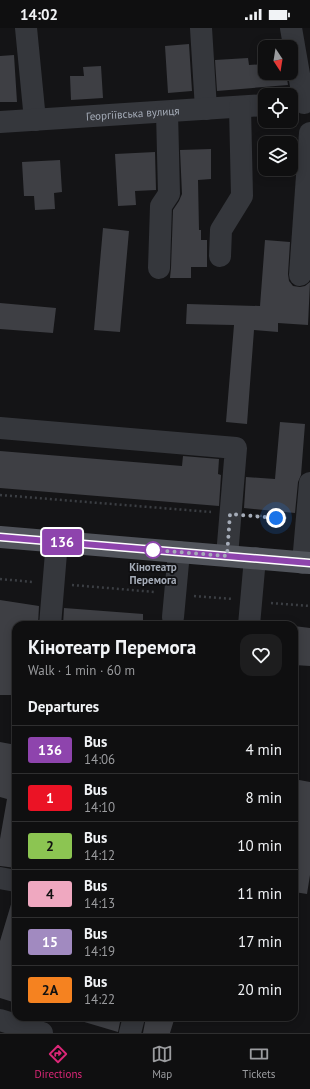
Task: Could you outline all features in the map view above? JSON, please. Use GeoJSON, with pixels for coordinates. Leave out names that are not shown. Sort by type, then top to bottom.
{"type":"FeatureCollection","features":[{"type":"Feature","properties":{"kind":"main road"},"geometry":{"type":"LineString","coordinates":[[0,537],[307,563]]}},
{"type":"Feature","properties":{"kind":"street"},"geometry":{"type":"LineString","coordinates":[[26,28],[35,120]]}},
{"type":"Feature","properties":{"kind":"street"},"geometry":{"type":"LineString","coordinates":[[201,28],[206,109]]}},
{"type":"Feature","properties":{"kind":"street"},"geometry":{"type":"LineString","coordinates":[[291,28],[302,103]]}},
{"type":"Feature","properties":{"kind":"street","name":"Георгіївська вулиця"},"geometry":{"type":"LineString","coordinates":[[0,122],[258,106]]}},
{"type":"Feature","properties":{"kind":"street"},"geometry":{"type":"LineString","coordinates":[[220,256],[221,230],[242,196],[240,107]]}},
{"type":"Feature","properties":{"kind":"street"},"geometry":{"type":"LineString","coordinates":[[159,268],[161,206],[169,194],[167,112]]}},
{"type":"Feature","properties":{"kind":"street"},"geometry":{"type":"LineString","coordinates":[[300,275],[310,132]]}},
{"type":"Feature","properties":{"kind":"street"},"geometry":{"type":"LineString","coordinates":[[0,428],[236,448],[227,556]]}},
{"type":"Feature","properties":{"kind":"street"},"geometry":{"type":"LineString","coordinates":[[307,563],[307,520],[310,483]]}},
{"type":"Feature","properties":{"kind":"street"},"geometry":{"type":"LineString","coordinates":[[50,621],[57,542]]}},
{"type":"Feature","properties":{"kind":"street"},"geometry":{"type":"LineString","coordinates":[[173,617],[179,552]]}},
{"type":"Feature","properties":{"kind":"street"},"geometry":{"type":"LineString","coordinates":[[249,621],[255,558]]}},
{"type":"Feature","properties":{"kind":"street"},"geometry":{"type":"LineString","coordinates":[[0,878],[12,880]]}},
{"type":"Feature","properties":{"kind":"street"},"geometry":{"type":"LineString","coordinates":[[0,1020],[41,1027]]}},
{"type":"Feature","properties":{"kind":"street"},"geometry":{"type":"LineString","coordinates":[[130,1033],[133,1021]]}},
{"type":"Feature","properties":{"kind":"path"},"geometry":{"type":"LineString","coordinates":[[0,495],[307,520]]}},
{"type":"Feature","properties":{"kind":"building"},"geometry":{"type":"Polygon","coordinates":[[[189,44],[192,91],[168,93],[165,46],[189,44]]]}},
{"type":"Feature","properties":{"kind":"building"},"geometry":{"type":"Polygon","coordinates":[[[14,55],[17,102],[0,102],[0,56],[14,55]]]}},
{"type":"Feature","properties":{"kind":"building"},"geometry":{"type":"Polygon","coordinates":[[[248,58],[249,65],[258,64],[258,80],[287,80],[288,85],[217,91],[215,60],[248,58]]]}},
{"type":"Feature","properties":{"kind":"building"},"geometry":{"type":"Polygon","coordinates":[[[101,66],[103,98],[71,100],[70,76],[84,76],[83,67],[101,66]]]}},
{"type":"Feature","properties":{"kind":"building"},"geometry":{"type":"Polygon","coordinates":[[[211,149],[211,179],[198,180],[199,230],[201,230],[201,240],[207,240],[207,267],[191,267],[191,278],[170,278],[173,210],[182,194],[180,150],[211,149]]]}},
{"type":"Feature","properties":{"kind":"building"},"geometry":{"type":"Polygon","coordinates":[[[155,152],[156,190],[135,191],[136,205],[118,206],[115,154],[155,152]]]}},
{"type":"Feature","properties":{"kind":"building"},"geometry":{"type":"Polygon","coordinates":[[[60,160],[62,192],[54,193],[55,209],[35,210],[34,196],[24,196],[22,162],[60,160]]]}},
{"type":"Feature","properties":{"kind":"building"},"geometry":{"type":"Polygon","coordinates":[[[103,228],[129,231],[120,332],[94,330],[103,228]]]}},
{"type":"Feature","properties":{"kind":"building"},"geometry":{"type":"Polygon","coordinates":[[[265,240],[290,242],[289,281],[293,286],[300,287],[305,286],[310,282],[308,325],[278,323],[278,332],[254,330],[247,424],[226,422],[234,325],[186,324],[187,304],[260,306],[265,240]]]}},
{"type":"Feature","properties":{"kind":"building"},"geometry":{"type":"Polygon","coordinates":[[[0,303],[56,308],[53,333],[0,329],[0,303]]]}},
{"type":"Feature","properties":{"kind":"building"},"geometry":{"type":"Polygon","coordinates":[[[280,422],[305,424],[301,475],[298,482],[295,513],[244,508],[246,477],[275,479],[280,422]]]}},
{"type":"Feature","properties":{"kind":"building"},"geometry":{"type":"Polygon","coordinates":[[[0,451],[182,466],[183,456],[219,459],[218,474],[221,475],[219,506],[0,488],[0,451]]]}},
{"type":"Feature","properties":{"kind":"building"},"geometry":{"type":"Polygon","coordinates":[[[0,600],[39,606],[38,621],[12,621],[11,695],[0,695],[0,600]]]}},
{"type":"Feature","properties":{"kind":"building"},"geometry":{"type":"Polygon","coordinates":[[[64,608],[143,614],[143,621],[63,621],[64,608]]]}},
{"type":"Feature","properties":{"kind":"building"},"geometry":{"type":"Polygon","coordinates":[[[298,626],[310,628],[310,666],[298,665],[298,626]]]}},
{"type":"Feature","properties":{"kind":"building"},"geometry":{"type":"Polygon","coordinates":[[[0,742],[12,744],[12,868],[0,866],[0,839],[7,799],[0,797],[0,742]]]}},
{"type":"Feature","properties":{"kind":"building"},"geometry":{"type":"Polygon","coordinates":[[[298,780],[310,782],[310,875],[307,894],[298,893],[298,780]]]}},
{"type":"Feature","properties":{"kind":"building"},"geometry":{"type":"Polygon","coordinates":[[[12,901],[12,1002],[0,998],[0,941],[12,901]]]}},
{"type":"Feature","properties":{"kind":"building"},"geometry":{"type":"Polygon","coordinates":[[[81,1021],[120,1021],[118,1032],[81,1021]]]}},
{"type":"Feature","properties":{"kind":"building"},"geometry":{"type":"Polygon","coordinates":[[[145,1021],[174,1021],[170,1033],[143,1033],[145,1021]]]}},
{"type":"Feature","properties":{"kind":"bus line","name":"136"},"geometry":{"type":"LineString","coordinates":[[0,537],[310,563]]}},
{"type":"Feature","properties":{"kind":"place","name":"Кінотеатр Перемога"},"geometry":{"type":"Point","coordinates":[153,550]}},
{"type":"Feature","properties":{"kind":"route"},"geometry":{"type":"LineString","coordinates":[[153,550],[227,556],[230,514],[276,518]]}}]}
